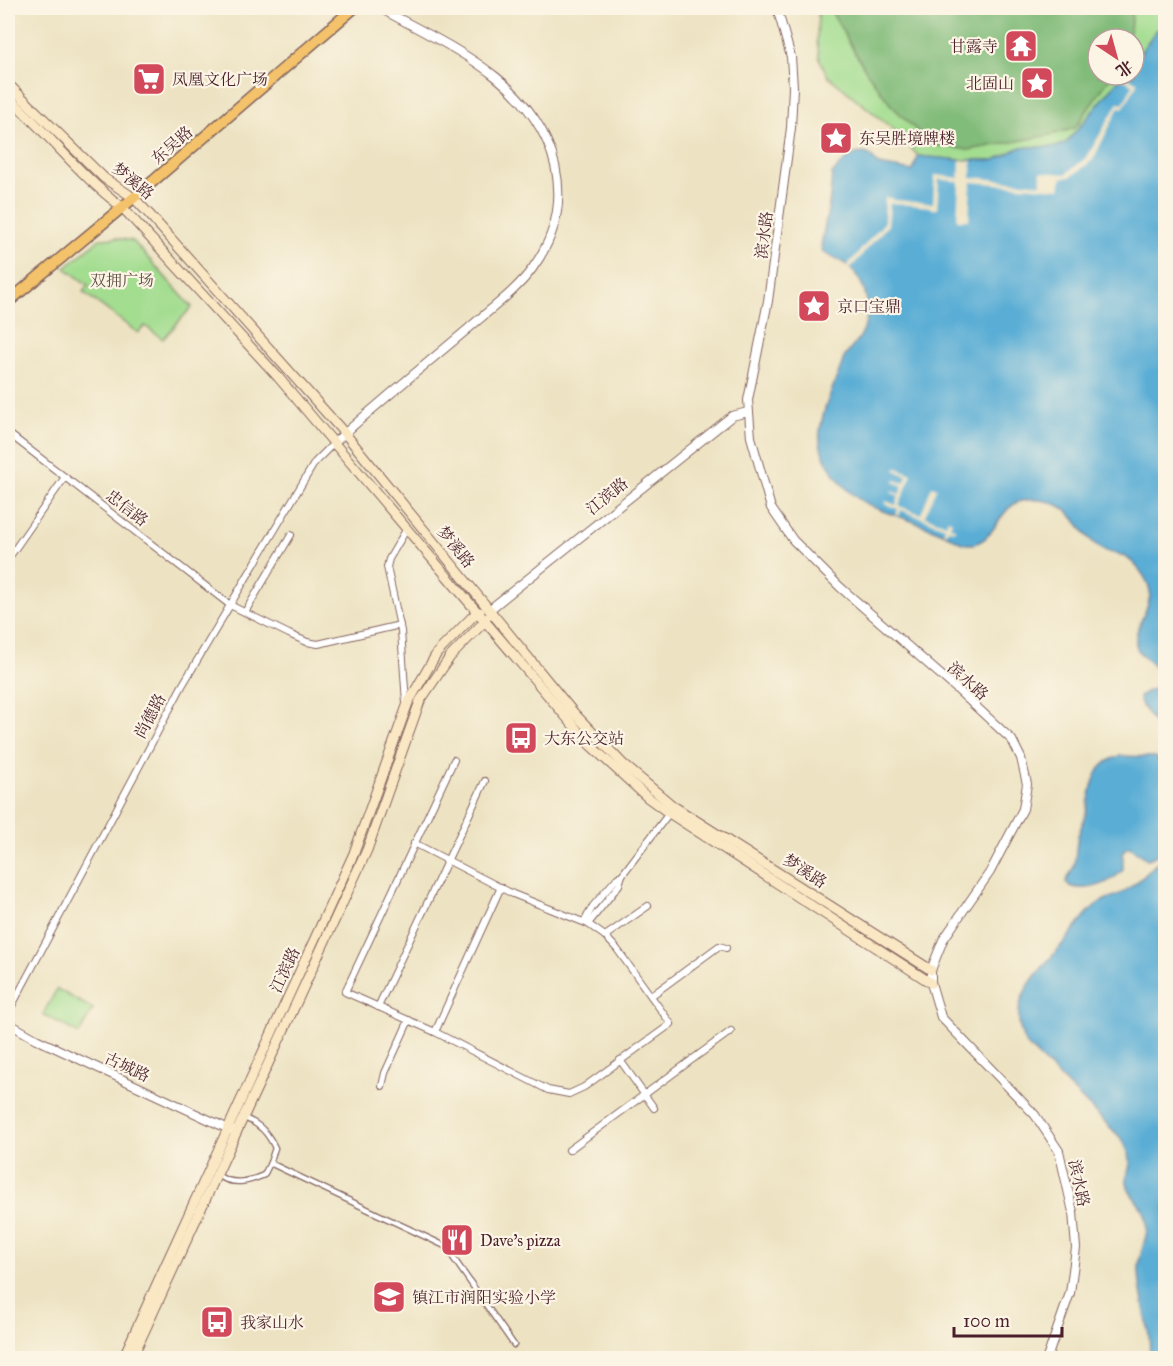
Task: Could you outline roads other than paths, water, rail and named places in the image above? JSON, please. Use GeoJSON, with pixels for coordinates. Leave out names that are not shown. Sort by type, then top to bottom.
{"type":"FeatureCollection","features":[{"type":"Feature","properties":{"kind":"main road","name":"东吴路"},"geometry":{"type":"LineString","coordinates":[[131,196],[346,8]]}},
{"type":"Feature","properties":{"kind":"main road","name":"东吴路"},"geometry":{"type":"LineString","coordinates":[[8,294],[131,196],[354,8]]}},
{"type":"Feature","properties":{"kind":"main road","name":"梦溪路"},"geometry":{"type":"LineString","coordinates":[[8,84],[104,178],[131,196],[344,434],[596,737],[671,809],[931,984]]}},
{"type":"Feature","properties":{"kind":"main road","name":"梦溪路"},"geometry":{"type":"LineString","coordinates":[[8,97],[96,185],[120,205],[278,377],[590,745],[647,797],[671,809],[931,970]]}},
{"type":"Feature","properties":{"kind":"main road","name":"东吴路"},"geometry":{"type":"LineString","coordinates":[[8,302],[120,205]]}},
{"type":"Feature","properties":{"kind":"main road","name":"江滨路"},"geometry":{"type":"LineString","coordinates":[[123,1359],[354,853],[406,708],[437,653],[476,613],[489,610]]}},
{"type":"Feature","properties":{"kind":"main road","name":"江滨路"},"geometry":{"type":"LineString","coordinates":[[132,1359],[367,850],[420,701],[450,657],[484,622],[489,610]]}},
{"type":"Feature","properties":{"kind":"street"},"geometry":{"type":"LineString","coordinates":[[334,443],[503,298],[532,270],[550,236],[558,200],[555,160],[542,129],[531,111],[498,78],[470,58],[380,8]]}},
{"type":"Feature","properties":{"kind":"street","name":"滨水路"},"geometry":{"type":"LineString","coordinates":[[777,8],[791,57],[793,87],[770,291],[748,400],[756,460],[771,508],[793,540],[840,587],[1012,740],[1021,758],[1027,784],[1023,809],[990,873],[944,940],[931,970],[931,984],[941,1017],[1035,1115],[1059,1151],[1072,1212],[1076,1248],[1070,1293],[1047,1359]]}},
{"type":"Feature","properties":{"kind":"street","name":"江滨路"},"geometry":{"type":"LineString","coordinates":[[489,610],[732,416],[748,412]]}},
{"type":"Feature","properties":{"kind":"street","name":"忠信路"},"geometry":{"type":"LineString","coordinates":[[8,433],[230,604],[245,612],[298,638],[318,644],[400,626]]}},
{"type":"Feature","properties":{"kind":"street","name":"尚德路"},"geometry":{"type":"LineString","coordinates":[[8,1013],[182,686],[315,462],[334,443]]}},
{"type":"Feature","properties":{"kind":"street"},"geometry":{"type":"LineString","coordinates":[[8,559],[65,477]]}},
{"type":"Feature","properties":{"kind":"street"},"geometry":{"type":"LineString","coordinates":[[406,530],[387,567],[400,626],[406,708]]}},
{"type":"Feature","properties":{"kind":"street"},"geometry":{"type":"LineString","coordinates":[[245,612],[291,535]]}},
{"type":"Feature","properties":{"kind":"street"},"geometry":{"type":"LineString","coordinates":[[414,843],[501,887],[586,923],[605,936],[617,949],[671,1024],[584,1087],[569,1094],[548,1090],[435,1032],[345,992],[414,843],[454,760]]}},
{"type":"Feature","properties":{"kind":"street"},"geometry":{"type":"LineString","coordinates":[[378,1006],[485,781]]}},
{"type":"Feature","properties":{"kind":"street"},"geometry":{"type":"LineString","coordinates":[[586,923],[593,906],[622,875],[671,809]]}},
{"type":"Feature","properties":{"kind":"street"},"geometry":{"type":"LineString","coordinates":[[435,1032],[501,887]]}},
{"type":"Feature","properties":{"kind":"street"},"geometry":{"type":"LineString","coordinates":[[605,936],[648,906]]}},
{"type":"Feature","properties":{"kind":"street"},"geometry":{"type":"LineString","coordinates":[[651,996],[719,946],[726,948]]}},
{"type":"Feature","properties":{"kind":"street"},"geometry":{"type":"LineString","coordinates":[[382,1086],[385,1073],[409,1020]]}},
{"type":"Feature","properties":{"kind":"street","name":"古城路"},"geometry":{"type":"LineString","coordinates":[[8,1023],[36,1039],[237,1133]]}},
{"type":"Feature","properties":{"kind":"street"},"geometry":{"type":"LineString","coordinates":[[569,1150],[730,1031]]}},
{"type":"Feature","properties":{"kind":"street"},"geometry":{"type":"LineString","coordinates":[[620,1060],[654,1108]]}},
{"type":"Feature","properties":{"kind":"street"},"geometry":{"type":"LineString","coordinates":[[217,1175],[224,1179],[247,1182],[264,1175],[270,1163],[275,1148],[269,1136],[257,1123],[243,1118]]}},
{"type":"Feature","properties":{"kind":"street"},"geometry":{"type":"LineString","coordinates":[[270,1163],[444,1246],[514,1345]]}},
{"type":"Feature","properties":{"kind":"water"},"geometry":{"type":"Polygon","coordinates":[[[1165,23],[1165,739],[1142,706],[1139,697],[1160,685],[1160,677],[1154,666],[1141,654],[1136,644],[1137,630],[1148,605],[1150,591],[1144,576],[1132,562],[1093,543],[1069,513],[1062,508],[1053,503],[1037,500],[1026,500],[1011,506],[983,540],[976,543],[963,543],[933,529],[877,509],[858,499],[841,483],[827,463],[820,441],[820,431],[830,394],[844,358],[861,335],[867,316],[866,296],[858,278],[844,263],[823,252],[821,246],[832,174],[855,154],[870,155],[878,165],[913,171],[918,156],[960,160],[995,160],[1021,147],[1056,147],[1066,143],[1113,87],[1146,87],[1146,45],[1165,23]]]}},
{"type":"Feature","properties":{"kind":"water"},"geometry":{"type":"Polygon","coordinates":[[[1120,756],[1156,757],[1165,767],[1165,843],[1157,854],[1147,859],[1130,847],[1126,848],[1123,852],[1123,870],[1105,883],[1091,888],[1069,886],[1066,882],[1073,867],[1078,836],[1095,777],[1104,764],[1120,756]]]}},
{"type":"Feature","properties":{"kind":"water"},"geometry":{"type":"Polygon","coordinates":[[[1165,853],[1166,1358],[1149,1358],[1149,1335],[1139,1279],[1147,1221],[1143,1210],[1128,1187],[1130,1161],[1127,1150],[1122,1139],[1025,1043],[1020,1028],[1019,1014],[1021,1002],[1032,980],[1086,914],[1099,903],[1131,887],[1165,853]]]}},
{"type":"Feature","properties":{"kind":"place","name":"甘露寺"},"geometry":{"type":"Point","coordinates":[1021,46]}},
{"type":"Feature","properties":{"kind":"place","name":"凤凰文化广场"},"geometry":{"type":"Point","coordinates":[149,79]}},
{"type":"Feature","properties":{"kind":"place","name":"北固山"},"geometry":{"type":"Point","coordinates":[1037,83]}},
{"type":"Feature","properties":{"kind":"place","name":"东吴胜境牌楼"},"geometry":{"type":"Point","coordinates":[836,138]}},
{"type":"Feature","properties":{"kind":"place","name":"京口宝鼎"},"geometry":{"type":"Point","coordinates":[814,306]}},
{"type":"Feature","properties":{"kind":"place","name":"大东公交站"},"geometry":{"type":"Point","coordinates":[521,738]}},
{"type":"Feature","properties":{"kind":"place","name":"Dave's pizza"},"geometry":{"type":"Point","coordinates":[457,1240]}},
{"type":"Feature","properties":{"kind":"place","name":"镇江市润阳实验小学"},"geometry":{"type":"Point","coordinates":[389,1297]}},
{"type":"Feature","properties":{"kind":"place","name":"我家山水"},"geometry":{"type":"Point","coordinates":[217,1322]}},
{"type":"Feature","properties":{"kind":"park label","name":"双拥广场"},"geometry":{"type":"Point","coordinates":[122,280]}}]}
